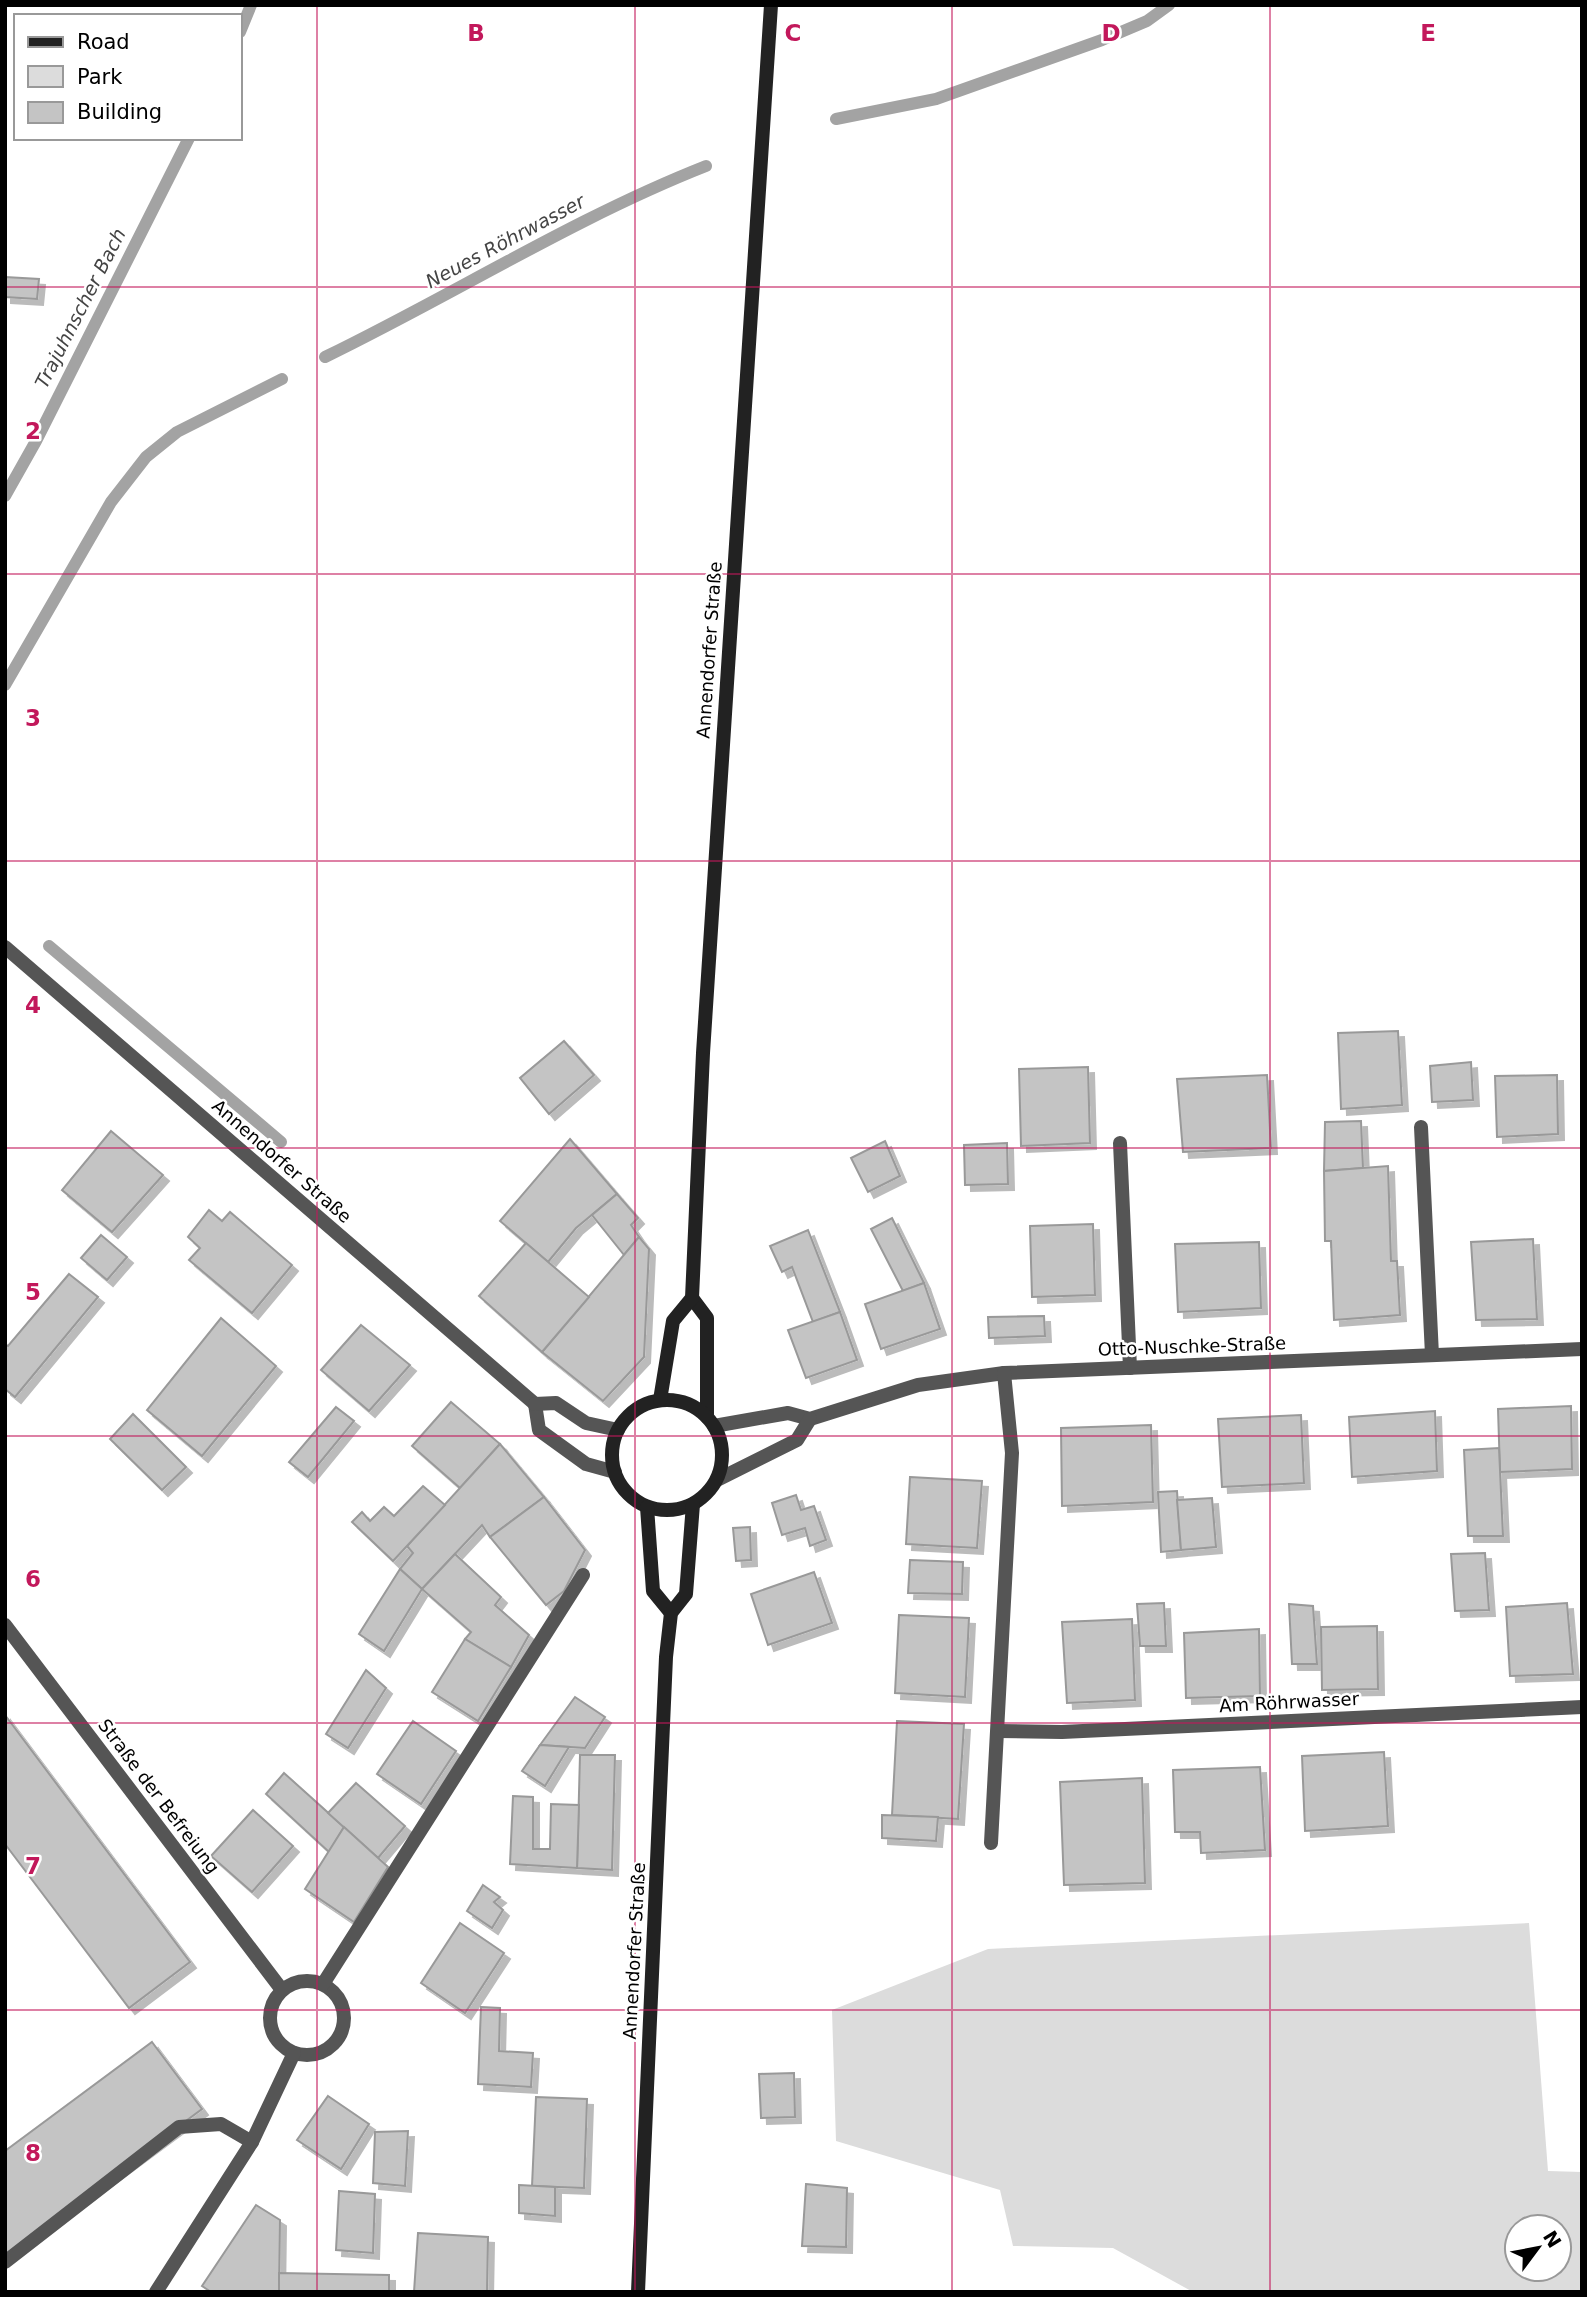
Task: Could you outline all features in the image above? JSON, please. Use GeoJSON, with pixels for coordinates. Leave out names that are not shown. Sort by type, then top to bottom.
{"type":"FeatureCollection","features":[{"type":"Feature","properties":{"kind":"main road","name":"Annendorfer Straße"},"geometry":{"type":"LineString","coordinates":[[710,1421],[707,1318],[692,1298],[705,1013],[771,5]]}},
{"type":"Feature","properties":{"kind":"main road"},"geometry":{"type":"LineString","coordinates":[[660,1400],[673,1321],[692,1298]]}},
{"type":"Feature","properties":{"kind":"main road"},"geometry":{"type":"LineString","coordinates":[[660,1400],[685,1403],[710,1421],[722,1447],[717,1480],[711,1490],[693,1504],[670,1511],[647,1507],[625,1491],[615,1472],[613,1444],[618,1430],[635,1410],[660,1400]]}},
{"type":"Feature","properties":{"kind":"main road","name":"Annendorfer Straße"},"geometry":{"type":"LineString","coordinates":[[638,2292],[666,1657],[671,1613],[686,1594],[693,1504]]}},
{"type":"Feature","properties":{"kind":"main road"},"geometry":{"type":"LineString","coordinates":[[647,1507],[653,1591],[671,1613]]}},
{"type":"Feature","properties":{"kind":"street","name":"Annendorfer Straße"},"geometry":{"type":"LineString","coordinates":[[5,947],[534,1404]]}},
{"type":"Feature","properties":{"kind":"street"},"geometry":{"type":"LineString","coordinates":[[1421,1127],[1432,1355]]}},
{"type":"Feature","properties":{"kind":"street"},"geometry":{"type":"LineString","coordinates":[[1120,1143],[1130,1368]]}},
{"type":"Feature","properties":{"kind":"street","name":"Otto-Nuschke-Straße"},"geometry":{"type":"LineString","coordinates":[[710,1421],[788,1413],[810,1419],[918,1385],[1004,1373],[1582,1349]]}},
{"type":"Feature","properties":{"kind":"street"},"geometry":{"type":"LineString","coordinates":[[991,1843],[1012,1453],[1004,1373]]}},
{"type":"Feature","properties":{"kind":"street"},"geometry":{"type":"LineString","coordinates":[[615,1472],[586,1464],[539,1430],[534,1404],[556,1404],[586,1423],[618,1430]]}},
{"type":"Feature","properties":{"kind":"street"},"geometry":{"type":"LineString","coordinates":[[717,1480],[797,1440],[810,1419]]}},
{"type":"Feature","properties":{"kind":"street"},"geometry":{"type":"LineString","coordinates":[[323,1984],[583,1575]]}},
{"type":"Feature","properties":{"kind":"street","name":"Straße der Befreiung"},"geometry":{"type":"LineString","coordinates":[[5,1625],[282,1990]]}},
{"type":"Feature","properties":{"kind":"street","name":"Am Röhrwasser"},"geometry":{"type":"LineString","coordinates":[[998,1731],[1062,1732],[1582,1707]]}},
{"type":"Feature","properties":{"kind":"street"},"geometry":{"type":"LineString","coordinates":[[301,1981],[323,1984],[340,1999],[345,2021],[342,2032],[336,2042],[316,2054],[294,2053],[283,2046],[270,2025],[274,2000],[282,1990],[301,1981]]}},
{"type":"Feature","properties":{"kind":"street"},"geometry":{"type":"LineString","coordinates":[[156,2292],[252,2142],[294,2053]]}},
{"type":"Feature","properties":{"kind":"street"},"geometry":{"type":"LineString","coordinates":[[5,2262],[179,2127],[220,2124],[252,2142]]}},
{"type":"Feature","properties":{"kind":"green space"},"geometry":{"type":"Polygon","coordinates":[[[1529,1923],[1548,2171],[1582,2172],[1582,2292],[1193,2292],[1113,2248],[1013,2246],[1000,2190],[836,2141],[832,2010],[988,1949],[1529,1923]]]}},
{"type":"Feature","properties":{"kind":"building"},"geometry":{"type":"Polygon","coordinates":[[[5,277],[39,279],[37,299],[5,297],[5,277]]]}},
{"type":"Feature","properties":{"kind":"building"},"geometry":{"type":"Polygon","coordinates":[[[1398,1031],[1402,1105],[1341,1109],[1338,1033],[1398,1031]]]}},
{"type":"Feature","properties":{"kind":"building"},"geometry":{"type":"Polygon","coordinates":[[[564,1041],[594,1075],[549,1114],[520,1078],[564,1041]]]}},
{"type":"Feature","properties":{"kind":"building"},"geometry":{"type":"Polygon","coordinates":[[[1471,1062],[1473,1100],[1432,1102],[1430,1066],[1471,1062]]]}},
{"type":"Feature","properties":{"kind":"building"},"geometry":{"type":"Polygon","coordinates":[[[1088,1067],[1090,1143],[1021,1146],[1019,1069],[1088,1067]]]}},
{"type":"Feature","properties":{"kind":"building"},"geometry":{"type":"Polygon","coordinates":[[[1267,1075],[1271,1148],[1183,1152],[1177,1079],[1267,1075]]]}},
{"type":"Feature","properties":{"kind":"building"},"geometry":{"type":"Polygon","coordinates":[[[1557,1075],[1558,1134],[1497,1137],[1495,1076],[1557,1075]]]}},
{"type":"Feature","properties":{"kind":"building"},"geometry":{"type":"Polygon","coordinates":[[[1361,1121],[1363,1168],[1324,1171],[1325,1122],[1361,1121]]]}},
{"type":"Feature","properties":{"kind":"building"},"geometry":{"type":"Polygon","coordinates":[[[111,1131],[163,1175],[112,1232],[62,1190],[111,1131]]]}},
{"type":"Feature","properties":{"kind":"building"},"geometry":{"type":"Polygon","coordinates":[[[570,1139],[617,1194],[576,1228],[548,1262],[500,1221],[570,1139]]]}},
{"type":"Feature","properties":{"kind":"building"},"geometry":{"type":"Polygon","coordinates":[[[885,1141],[900,1176],[868,1192],[851,1158],[885,1141]]]}},
{"type":"Feature","properties":{"kind":"building"},"geometry":{"type":"Polygon","coordinates":[[[1007,1143],[1008,1184],[965,1185],[964,1145],[1007,1143]]]}},
{"type":"Feature","properties":{"kind":"building"},"geometry":{"type":"Polygon","coordinates":[[[1388,1166],[1391,1261],[1397,1261],[1400,1315],[1334,1320],[1331,1241],[1325,1241],[1324,1171],[1388,1166]]]}},
{"type":"Feature","properties":{"kind":"building"},"geometry":{"type":"Polygon","coordinates":[[[617,1194],[638,1218],[631,1225],[639,1237],[624,1255],[592,1215],[617,1194]]]}},
{"type":"Feature","properties":{"kind":"building"},"geometry":{"type":"Polygon","coordinates":[[[209,1210],[222,1221],[230,1212],[292,1265],[252,1313],[189,1260],[200,1248],[188,1237],[209,1210]]]}},
{"type":"Feature","properties":{"kind":"building"},"geometry":{"type":"Polygon","coordinates":[[[892,1218],[924,1283],[903,1291],[871,1229],[892,1218]]]}},
{"type":"Feature","properties":{"kind":"building"},"geometry":{"type":"Polygon","coordinates":[[[1093,1224],[1095,1295],[1032,1297],[1030,1226],[1093,1224]]]}},
{"type":"Feature","properties":{"kind":"building"},"geometry":{"type":"Polygon","coordinates":[[[808,1230],[840,1312],[813,1322],[792,1267],[782,1272],[770,1246],[808,1230]]]}},
{"type":"Feature","properties":{"kind":"building"},"geometry":{"type":"Polygon","coordinates":[[[101,1235],[127,1257],[107,1280],[81,1258],[101,1235]]]}},
{"type":"Feature","properties":{"kind":"building"},"geometry":{"type":"Polygon","coordinates":[[[639,1237],[649,1249],[644,1357],[603,1401],[542,1352],[639,1237]]]}},
{"type":"Feature","properties":{"kind":"building"},"geometry":{"type":"Polygon","coordinates":[[[1533,1239],[1537,1319],[1476,1320],[1471,1242],[1533,1239]]]}},
{"type":"Feature","properties":{"kind":"building"},"geometry":{"type":"Polygon","coordinates":[[[1259,1242],[1261,1308],[1178,1312],[1175,1244],[1259,1242]]]}},
{"type":"Feature","properties":{"kind":"building"},"geometry":{"type":"Polygon","coordinates":[[[526,1243],[589,1297],[542,1352],[479,1296],[526,1243]]]}},
{"type":"Feature","properties":{"kind":"building"},"geometry":{"type":"Polygon","coordinates":[[[69,1274],[98,1297],[15,1397],[5,1389],[5,1344],[8,1346],[69,1274]]]}},
{"type":"Feature","properties":{"kind":"building"},"geometry":{"type":"Polygon","coordinates":[[[924,1283],[940,1329],[881,1349],[865,1304],[924,1283]]]}},
{"type":"Feature","properties":{"kind":"building"},"geometry":{"type":"Polygon","coordinates":[[[840,1312],[857,1360],[806,1378],[788,1330],[840,1312]]]}},
{"type":"Feature","properties":{"kind":"building"},"geometry":{"type":"Polygon","coordinates":[[[1044,1316],[1045,1336],[989,1338],[988,1317],[1044,1316]]]}},
{"type":"Feature","properties":{"kind":"building"},"geometry":{"type":"Polygon","coordinates":[[[221,1318],[276,1366],[202,1456],[147,1410],[221,1318]]]}},
{"type":"Feature","properties":{"kind":"building"},"geometry":{"type":"Polygon","coordinates":[[[361,1325],[410,1365],[369,1411],[321,1370],[361,1325]]]}},
{"type":"Feature","properties":{"kind":"building"},"geometry":{"type":"Polygon","coordinates":[[[451,1402],[500,1444],[460,1488],[412,1446],[451,1402]]]}},
{"type":"Feature","properties":{"kind":"building"},"geometry":{"type":"Polygon","coordinates":[[[1571,1406],[1572,1469],[1500,1472],[1498,1409],[1571,1406]]]}},
{"type":"Feature","properties":{"kind":"building"},"geometry":{"type":"Polygon","coordinates":[[[336,1407],[354,1421],[308,1477],[289,1462],[336,1407]]]}},
{"type":"Feature","properties":{"kind":"building"},"geometry":{"type":"Polygon","coordinates":[[[1435,1411],[1437,1471],[1352,1477],[1349,1417],[1435,1411]]]}},
{"type":"Feature","properties":{"kind":"building"},"geometry":{"type":"Polygon","coordinates":[[[133,1414],[186,1467],[162,1490],[110,1439],[133,1414]]]}},
{"type":"Feature","properties":{"kind":"building"},"geometry":{"type":"Polygon","coordinates":[[[1301,1415],[1304,1483],[1222,1487],[1218,1419],[1301,1415]]]}},
{"type":"Feature","properties":{"kind":"building"},"geometry":{"type":"Polygon","coordinates":[[[1151,1425],[1153,1502],[1062,1506],[1061,1428],[1151,1425]]]}},
{"type":"Feature","properties":{"kind":"building"},"geometry":{"type":"Polygon","coordinates":[[[500,1444],[544,1497],[490,1537],[482,1525],[422,1589],[400,1569],[413,1553],[407,1546],[500,1444]]]}},
{"type":"Feature","properties":{"kind":"building"},"geometry":{"type":"Polygon","coordinates":[[[1499,1448],[1503,1536],[1468,1536],[1464,1450],[1499,1448]]]}},
{"type":"Feature","properties":{"kind":"building"},"geometry":{"type":"Polygon","coordinates":[[[910,1477],[982,1481],[977,1548],[906,1544],[910,1477]]]}},
{"type":"Feature","properties":{"kind":"building"},"geometry":{"type":"Polygon","coordinates":[[[423,1486],[445,1505],[393,1561],[352,1522],[362,1512],[370,1521],[384,1507],[394,1516],[423,1486]]]}},
{"type":"Feature","properties":{"kind":"building"},"geometry":{"type":"Polygon","coordinates":[[[1177,1491],[1181,1550],[1161,1552],[1158,1492],[1177,1491]]]}},
{"type":"Feature","properties":{"kind":"building"},"geometry":{"type":"Polygon","coordinates":[[[796,1495],[801,1510],[814,1506],[826,1540],[810,1546],[805,1528],[782,1535],[772,1503],[796,1495]]]}},
{"type":"Feature","properties":{"kind":"building"},"geometry":{"type":"Polygon","coordinates":[[[544,1497],[585,1550],[564,1591],[546,1605],[490,1537],[544,1497]]]}},
{"type":"Feature","properties":{"kind":"building"},"geometry":{"type":"Polygon","coordinates":[[[1212,1498],[1216,1547],[1181,1550],[1177,1500],[1212,1498]]]}},
{"type":"Feature","properties":{"kind":"building"},"geometry":{"type":"Polygon","coordinates":[[[750,1527],[751,1560],[736,1561],[733,1528],[750,1527]]]}},
{"type":"Feature","properties":{"kind":"building"},"geometry":{"type":"Polygon","coordinates":[[[1485,1553],[1489,1610],[1455,1611],[1451,1554],[1485,1553]]]}},
{"type":"Feature","properties":{"kind":"building"},"geometry":{"type":"Polygon","coordinates":[[[455,1554],[501,1597],[495,1605],[529,1635],[511,1667],[465,1639],[471,1632],[422,1589],[455,1554]]]}},
{"type":"Feature","properties":{"kind":"building"},"geometry":{"type":"Polygon","coordinates":[[[910,1560],[963,1562],[962,1594],[908,1593],[910,1560]]]}},
{"type":"Feature","properties":{"kind":"building"},"geometry":{"type":"Polygon","coordinates":[[[400,1569],[422,1589],[384,1651],[359,1634],[400,1569]]]}},
{"type":"Feature","properties":{"kind":"building"},"geometry":{"type":"Polygon","coordinates":[[[814,1572],[832,1623],[768,1645],[751,1594],[814,1572]]]}},
{"type":"Feature","properties":{"kind":"building"},"geometry":{"type":"Polygon","coordinates":[[[1164,1603],[1166,1646],[1140,1646],[1137,1604],[1164,1603]]]}},
{"type":"Feature","properties":{"kind":"building"},"geometry":{"type":"Polygon","coordinates":[[[1567,1603],[1573,1674],[1510,1676],[1506,1607],[1567,1603]]]}},
{"type":"Feature","properties":{"kind":"building"},"geometry":{"type":"Polygon","coordinates":[[[1289,1604],[1313,1606],[1317,1664],[1292,1664],[1289,1604]]]}},
{"type":"Feature","properties":{"kind":"building"},"geometry":{"type":"Polygon","coordinates":[[[899,1615],[969,1618],[965,1697],[895,1693],[899,1615]]]}},
{"type":"Feature","properties":{"kind":"building"},"geometry":{"type":"Polygon","coordinates":[[[1132,1619],[1135,1700],[1067,1703],[1062,1622],[1132,1619]]]}},
{"type":"Feature","properties":{"kind":"building"},"geometry":{"type":"Polygon","coordinates":[[[1377,1626],[1378,1689],[1322,1690],[1321,1627],[1377,1626]]]}},
{"type":"Feature","properties":{"kind":"building"},"geometry":{"type":"Polygon","coordinates":[[[1259,1629],[1260,1696],[1186,1698],[1184,1633],[1259,1629]]]}},
{"type":"Feature","properties":{"kind":"building"},"geometry":{"type":"Polygon","coordinates":[[[465,1639],[511,1667],[478,1721],[432,1692],[465,1639]]]}},
{"type":"Feature","properties":{"kind":"building"},"geometry":{"type":"Polygon","coordinates":[[[366,1670],[386,1688],[348,1748],[326,1734],[366,1670]]]}},
{"type":"Feature","properties":{"kind":"building"},"geometry":{"type":"Polygon","coordinates":[[[575,1697],[605,1717],[585,1748],[540,1745],[575,1697]]]}},
{"type":"Feature","properties":{"kind":"building"},"geometry":{"type":"Polygon","coordinates":[[[5,1715],[190,1962],[129,2008],[5,1844],[5,1715]]]}},
{"type":"Feature","properties":{"kind":"building"},"geometry":{"type":"Polygon","coordinates":[[[413,1721],[456,1751],[421,1804],[377,1774],[413,1721]]]}},
{"type":"Feature","properties":{"kind":"building"},"geometry":{"type":"Polygon","coordinates":[[[897,1721],[964,1724],[958,1819],[892,1815],[897,1721]]]}},
{"type":"Feature","properties":{"kind":"building"},"geometry":{"type":"Polygon","coordinates":[[[540,1745],[569,1747],[545,1786],[522,1771],[540,1745]]]}},
{"type":"Feature","properties":{"kind":"building"},"geometry":{"type":"Polygon","coordinates":[[[1384,1752],[1388,1826],[1305,1831],[1302,1756],[1384,1752]]]}},
{"type":"Feature","properties":{"kind":"building"},"geometry":{"type":"Polygon","coordinates":[[[580,1755],[615,1755],[612,1870],[577,1868],[580,1755]]]}},
{"type":"Feature","properties":{"kind":"building"},"geometry":{"type":"Polygon","coordinates":[[[1260,1767],[1265,1850],[1201,1853],[1200,1832],[1175,1832],[1173,1770],[1260,1767]]]}},
{"type":"Feature","properties":{"kind":"building"},"geometry":{"type":"Polygon","coordinates":[[[284,1773],[344,1827],[329,1852],[266,1794],[284,1773]]]}},
{"type":"Feature","properties":{"kind":"building"},"geometry":{"type":"Polygon","coordinates":[[[1142,1778],[1145,1883],[1064,1885],[1060,1782],[1142,1778]]]}},
{"type":"Feature","properties":{"kind":"building"},"geometry":{"type":"Polygon","coordinates":[[[356,1783],[405,1826],[378,1858],[328,1813],[356,1783]]]}},
{"type":"Feature","properties":{"kind":"building"},"geometry":{"type":"Polygon","coordinates":[[[513,1796],[533,1797],[533,1849],[550,1849],[551,1804],[579,1805],[577,1868],[510,1864],[513,1796]]]}},
{"type":"Feature","properties":{"kind":"building"},"geometry":{"type":"Polygon","coordinates":[[[253,1810],[293,1846],[252,1892],[211,1856],[253,1810]]]}},
{"type":"Feature","properties":{"kind":"building"},"geometry":{"type":"Polygon","coordinates":[[[882,1815],[938,1817],[936,1841],[882,1838],[882,1815]]]}},
{"type":"Feature","properties":{"kind":"building"},"geometry":{"type":"Polygon","coordinates":[[[344,1827],[388,1867],[354,1922],[305,1889],[344,1827]]]}},
{"type":"Feature","properties":{"kind":"building"},"geometry":{"type":"Polygon","coordinates":[[[483,1885],[500,1897],[494,1902],[503,1910],[492,1928],[467,1911],[483,1885]]]}},
{"type":"Feature","properties":{"kind":"building"},"geometry":{"type":"Polygon","coordinates":[[[460,1923],[504,1953],[465,2013],[421,1983],[460,1923]]]}},
{"type":"Feature","properties":{"kind":"building"},"geometry":{"type":"Polygon","coordinates":[[[481,2007],[500,2008],[499,2051],[533,2053],[531,2087],[478,2084],[481,2007]]]}},
{"type":"Feature","properties":{"kind":"building"},"geometry":{"type":"Polygon","coordinates":[[[152,2042],[202,2109],[5,2255],[5,2151],[152,2042]]]}},
{"type":"Feature","properties":{"kind":"building"},"geometry":{"type":"Polygon","coordinates":[[[794,2073],[795,2117],[761,2118],[759,2074],[794,2073]]]}},
{"type":"Feature","properties":{"kind":"building"},"geometry":{"type":"Polygon","coordinates":[[[328,2096],[369,2124],[341,2169],[297,2140],[328,2096]]]}},
{"type":"Feature","properties":{"kind":"building"},"geometry":{"type":"Polygon","coordinates":[[[536,2097],[587,2099],[584,2188],[532,2186],[536,2097]]]}},
{"type":"Feature","properties":{"kind":"building"},"geometry":{"type":"Polygon","coordinates":[[[408,2131],[405,2186],[373,2183],[375,2132],[408,2131]]]}},
{"type":"Feature","properties":{"kind":"building"},"geometry":{"type":"Polygon","coordinates":[[[806,2184],[847,2188],[846,2247],[802,2246],[806,2184]]]}},
{"type":"Feature","properties":{"kind":"building"},"geometry":{"type":"Polygon","coordinates":[[[519,2185],[555,2187],[555,2216],[519,2213],[519,2185]]]}},
{"type":"Feature","properties":{"kind":"building"},"geometry":{"type":"Polygon","coordinates":[[[339,2191],[375,2194],[373,2253],[336,2250],[339,2191]]]}},
{"type":"Feature","properties":{"kind":"building"},"geometry":{"type":"Polygon","coordinates":[[[256,2205],[280,2220],[279,2292],[211,2292],[202,2286],[256,2205]]]}},
{"type":"Feature","properties":{"kind":"building"},"geometry":{"type":"Polygon","coordinates":[[[418,2233],[488,2237],[487,2292],[414,2292],[418,2233]]]}},
{"type":"Feature","properties":{"kind":"building"},"geometry":{"type":"Polygon","coordinates":[[[279,2273],[389,2275],[389,2292],[279,2292],[279,2273]]]}},
{"type":"Feature","properties":{"kind":"waterway","name":"Trajuhnscher Bach"},"geometry":{"type":"LineString","coordinates":[[242,27],[251,5]]}},
{"type":"Feature","properties":{"kind":"waterway","name":"Neues Röhrwasser"},"geometry":{"type":"LineString","coordinates":[[836,119],[936,99],[1102,40],[1147,21],[1169,5]]}},
{"type":"Feature","properties":{"kind":"waterway","name":"Trajuhnscher Bach"},"geometry":{"type":"LineString","coordinates":[[5,496],[36,441],[188,140]]}},
{"type":"Feature","properties":{"kind":"waterway","name":"Neues Röhrwasser"},"geometry":{"type":"LineString","coordinates":[[325,357],[561,233],[706,166]]}},
{"type":"Feature","properties":{"kind":"waterway","name":"Neues Röhrwasser"},"geometry":{"type":"LineString","coordinates":[[5,685],[111,502],[146,457],[177,432],[282,379]]}},
{"type":"Feature","properties":{"kind":"waterway"},"geometry":{"type":"LineString","coordinates":[[49,946],[281,1142]]}}]}
